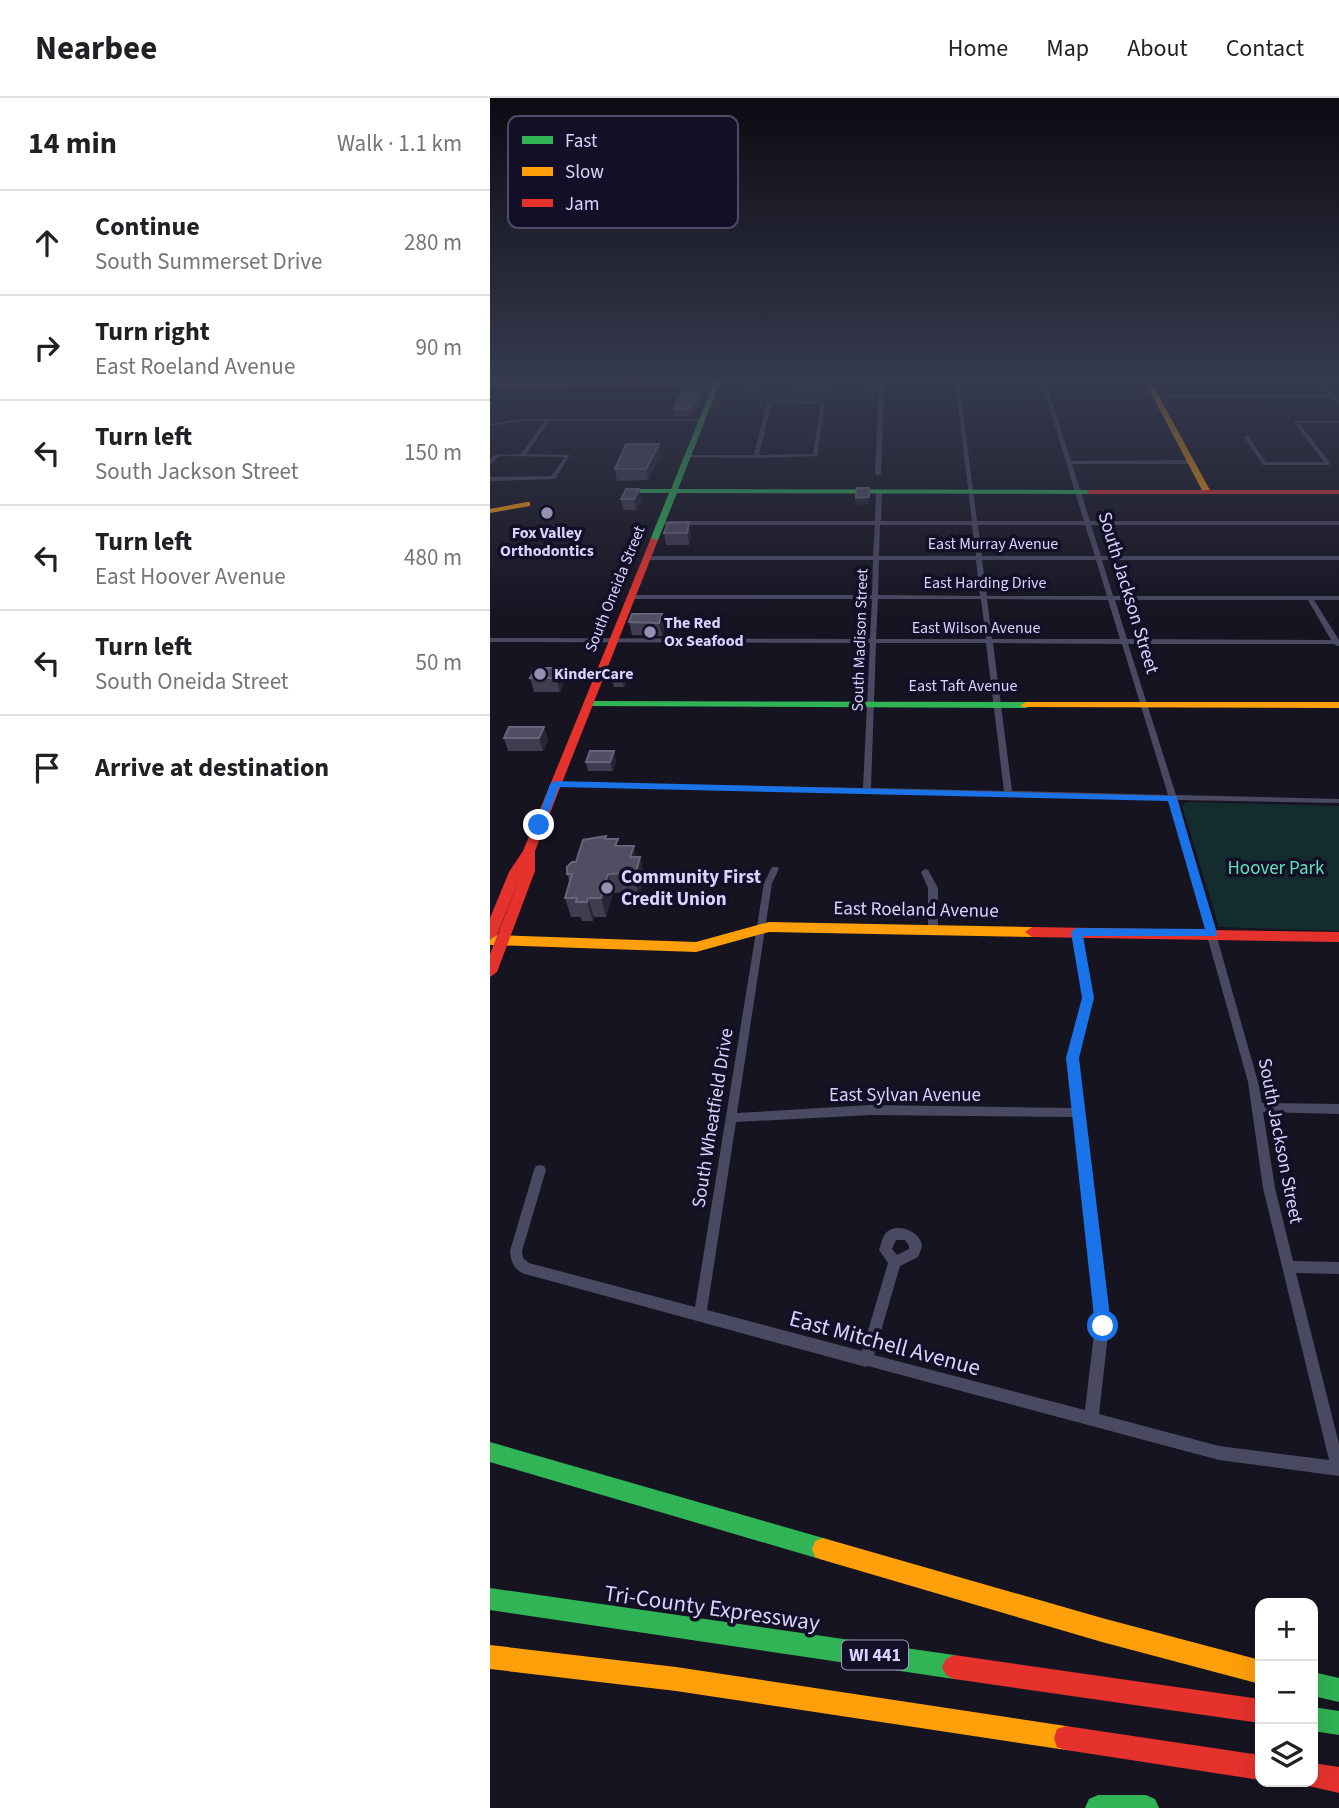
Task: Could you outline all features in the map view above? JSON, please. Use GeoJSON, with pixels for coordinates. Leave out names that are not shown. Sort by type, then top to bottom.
{"type":"FeatureCollection","features":[{"type":"Feature","properties":{"kind":"main road","name":"South Oneida Street"},"geometry":{"type":"LineString","coordinates":[[490,972],[494,939],[515,872],[529,850],[686,460]]}},
{"type":"Feature","properties":{"kind":"main road"},"geometry":{"type":"LineString","coordinates":[[1191,462],[1207,492]]}},
{"type":"Feature","properties":{"kind":"main road"},"geometry":{"type":"LineString","coordinates":[[636,491],[1339,492]]}},
{"type":"Feature","properties":{"kind":"main road"},"geometry":{"type":"LineString","coordinates":[[490,511],[527,504]]}},
{"type":"Feature","properties":{"kind":"main road","name":"East Taft Avenue"},"geometry":{"type":"LineString","coordinates":[[588,704],[1339,705]]}},
{"type":"Feature","properties":{"kind":"main road","name":"East Roeland Avenue"},"geometry":{"type":"LineString","coordinates":[[494,939],[696,947],[707,946],[745,930],[762,928],[1339,937]]}},
{"type":"Feature","properties":{"kind":"main road"},"geometry":{"type":"LineString","coordinates":[[490,1452],[1102,1630],[1255,1671]]}},
{"type":"Feature","properties":{"kind":"main road","name":"Tri-County Expressway"},"geometry":{"type":"LineString","coordinates":[[490,1599],[1255,1710]]}},
{"type":"Feature","properties":{"kind":"main road"},"geometry":{"type":"LineString","coordinates":[[490,1657],[676,1679],[1255,1767]]}},
{"type":"Feature","properties":{"kind":"main road"},"geometry":{"type":"LineString","coordinates":[[1318,1685],[1339,1690]]}},
{"type":"Feature","properties":{"kind":"main road"},"geometry":{"type":"LineString","coordinates":[[1318,1720],[1339,1723]]}},
{"type":"Feature","properties":{"kind":"main road"},"geometry":{"type":"LineString","coordinates":[[1318,1777],[1339,1780]]}},
{"type":"Feature","properties":{"kind":"main road"},"geometry":{"type":"LineString","coordinates":[[1098,1808],[1146,1808]]}},
{"type":"Feature","properties":{"kind":"street"},"geometry":{"type":"LineString","coordinates":[[490,479],[553,478],[566,460]]}},
{"type":"Feature","properties":{"kind":"street"},"geometry":{"type":"LineString","coordinates":[[878,474],[879,460]]}},
{"type":"Feature","properties":{"kind":"street"},"geometry":{"type":"LineString","coordinates":[[967,460],[1008,794]]}},
{"type":"Feature","properties":{"kind":"street","name":"South Jackson Street"},"geometry":{"type":"LineString","coordinates":[[1068,460],[1212,933],[1258,1107],[1269,1188],[1338,1469]]}},
{"type":"Feature","properties":{"kind":"street"},"geometry":{"type":"LineString","coordinates":[[1262,460],[1265,464],[1329,464],[1326,460]]}},
{"type":"Feature","properties":{"kind":"street"},"geometry":{"type":"LineString","coordinates":[[1069,463],[1191,462]]}},
{"type":"Feature","properties":{"kind":"street","name":"South Madison Street"},"geometry":{"type":"LineString","coordinates":[[867,791],[879,491]]}},
{"type":"Feature","properties":{"kind":"street"},"geometry":{"type":"LineString","coordinates":[[661,523],[1339,523]]}},
{"type":"Feature","properties":{"kind":"street","name":"East Murray Avenue"},"geometry":{"type":"LineString","coordinates":[[647,558],[1339,558]]}},
{"type":"Feature","properties":{"kind":"street","name":"East Harding Drive"},"geometry":{"type":"LineString","coordinates":[[631,597],[1339,597]]}},
{"type":"Feature","properties":{"kind":"street"},"geometry":{"type":"LineString","coordinates":[[1309,597],[1338,644]]}},
{"type":"Feature","properties":{"kind":"street","name":"East Wilson Avenue"},"geometry":{"type":"LineString","coordinates":[[490,640],[1338,644]]}},
{"type":"Feature","properties":{"kind":"street"},"geometry":{"type":"LineString","coordinates":[[555,784],[1339,801]]}},
{"type":"Feature","properties":{"kind":"street","name":"South Wheatfield Drive"},"geometry":{"type":"LineString","coordinates":[[700,1314],[768,883],[775,869]]}},
{"type":"Feature","properties":{"kind":"street"},"geometry":{"type":"LineString","coordinates":[[926,872],[933,888],[933,929]]}},
{"type":"Feature","properties":{"kind":"street"},"geometry":{"type":"LineString","coordinates":[[1076,932],[1088,998],[1073,1053],[1103,1317],[1091,1419]]}},
{"type":"Feature","properties":{"kind":"street"},"geometry":{"type":"LineString","coordinates":[[1258,1107],[1339,1109]]}},
{"type":"Feature","properties":{"kind":"street","name":"East Sylvan Avenue"},"geometry":{"type":"LineString","coordinates":[[731,1118],[871,1110],[1079,1113]]}},
{"type":"Feature","properties":{"kind":"street","name":"East Mitchell Avenue"},"geometry":{"type":"LineString","coordinates":[[540,1170],[516,1251],[517,1261],[525,1268],[1219,1453],[1338,1469]]}},
{"type":"Feature","properties":{"kind":"street"},"geometry":{"type":"LineString","coordinates":[[866,1360],[895,1262]]}},
{"type":"Feature","properties":{"kind":"street"},"geometry":{"type":"LineString","coordinates":[[1288,1267],[1339,1268]]}},
{"type":"Feature","properties":{"kind":"green space","name":"Hoover Park"},"geometry":{"type":"Polygon","coordinates":[[[1187,802],[1339,806],[1339,931],[1219,927],[1182,806],[1187,802]]]}},
{"type":"Feature","properties":{"kind":"building"},"geometry":{"type":"Polygon","coordinates":[[[619,460],[651,460],[646,469],[615,469],[619,460]]]}},
{"type":"Feature","properties":{"kind":"building"},"geometry":{"type":"Polygon","coordinates":[[[857,488],[869,488],[869,497],[856,498],[857,488]]]}},
{"type":"Feature","properties":{"kind":"building"},"geometry":{"type":"Polygon","coordinates":[[[626,489],[639,489],[634,499],[621,499],[626,489]]]}},
{"type":"Feature","properties":{"kind":"building"},"geometry":{"type":"Polygon","coordinates":[[[689,522],[687,533],[664,533],[668,523],[689,522]]]}},
{"type":"Feature","properties":{"kind":"building"},"geometry":{"type":"Polygon","coordinates":[[[632,614],[662,614],[659,623],[629,622],[632,614]]]}},
{"type":"Feature","properties":{"kind":"building"},"geometry":{"type":"Polygon","coordinates":[[[536,668],[561,668],[556,678],[530,678],[536,668]]]}},
{"type":"Feature","properties":{"kind":"building"},"geometry":{"type":"Polygon","coordinates":[[[616,669],[625,669],[622,678],[612,678],[616,669]]]}},
{"type":"Feature","properties":{"kind":"building"},"geometry":{"type":"Polygon","coordinates":[[[509,727],[544,727],[539,738],[504,738],[509,727]]]}},
{"type":"Feature","properties":{"kind":"building"},"geometry":{"type":"Polygon","coordinates":[[[590,751],[614,751],[610,762],[586,762],[590,751]]]}},
{"type":"Feature","properties":{"kind":"building"},"geometry":{"type":"Polygon","coordinates":[[[606,836],[605,839],[618,839],[615,846],[634,846],[630,857],[640,857],[634,879],[625,879],[626,873],[608,874],[601,898],[576,902],[577,898],[565,898],[572,874],[567,874],[567,867],[576,862],[583,840],[606,836]]]}},
{"type":"Feature","properties":{"kind":"traffic: fast"},"geometry":{"type":"LineString","coordinates":[[654,540],[686,460]]}},
{"type":"Feature","properties":{"kind":"traffic: fast"},"geometry":{"type":"LineString","coordinates":[[636,491],[1091,492]]}},
{"type":"Feature","properties":{"kind":"traffic: fast"},"geometry":{"type":"LineString","coordinates":[[588,704],[1026,705]]}},
{"type":"Feature","properties":{"kind":"traffic: fast"},"geometry":{"type":"LineString","coordinates":[[490,1452],[823,1549]]}},
{"type":"Feature","properties":{"kind":"traffic: fast"},"geometry":{"type":"LineString","coordinates":[[490,1599],[954,1667]]}},
{"type":"Feature","properties":{"kind":"traffic: fast"},"geometry":{"type":"LineString","coordinates":[[1318,1685],[1339,1690]]}},
{"type":"Feature","properties":{"kind":"traffic: fast"},"geometry":{"type":"LineString","coordinates":[[1318,1720],[1339,1723]]}},
{"type":"Feature","properties":{"kind":"traffic: fast"},"geometry":{"type":"LineString","coordinates":[[1098,1808],[1146,1808]]}},
{"type":"Feature","properties":{"kind":"traffic: slow"},"geometry":{"type":"LineString","coordinates":[[1190,460],[1207,492]]}},
{"type":"Feature","properties":{"kind":"traffic: slow"},"geometry":{"type":"LineString","coordinates":[[490,511],[527,504]]}},
{"type":"Feature","properties":{"kind":"traffic: slow"},"geometry":{"type":"LineString","coordinates":[[1026,705],[1339,705]]}},
{"type":"Feature","properties":{"kind":"traffic: slow"},"geometry":{"type":"LineString","coordinates":[[490,940],[696,947],[769,927],[1032,932]]}},
{"type":"Feature","properties":{"kind":"traffic: slow"},"geometry":{"type":"LineString","coordinates":[[823,1549],[1102,1630],[1255,1671]]}},
{"type":"Feature","properties":{"kind":"traffic: slow"},"geometry":{"type":"LineString","coordinates":[[490,1657],[676,1679],[1066,1738]]}},
{"type":"Feature","properties":{"kind":"traffic: jam"},"geometry":{"type":"LineString","coordinates":[[1091,492],[1339,492]]}},
{"type":"Feature","properties":{"kind":"traffic: jam"},"geometry":{"type":"LineString","coordinates":[[490,935],[515,872],[529,851],[654,540]]}},
{"type":"Feature","properties":{"kind":"traffic: jam"},"geometry":{"type":"LineString","coordinates":[[490,972],[529,871],[529,851]]}},
{"type":"Feature","properties":{"kind":"traffic: jam"},"geometry":{"type":"LineString","coordinates":[[1032,932],[1339,937]]}},
{"type":"Feature","properties":{"kind":"traffic: jam"},"geometry":{"type":"LineString","coordinates":[[954,1667],[1255,1710]]}},
{"type":"Feature","properties":{"kind":"traffic: jam"},"geometry":{"type":"LineString","coordinates":[[1066,1738],[1255,1767]]}},
{"type":"Feature","properties":{"kind":"traffic: jam"},"geometry":{"type":"LineString","coordinates":[[1318,1777],[1339,1780]]}},
{"type":"Feature","properties":{"kind":"place","name":"Fox Valley Orthodontics"},"geometry":{"type":"Point","coordinates":[547,513]}},
{"type":"Feature","properties":{"kind":"place","name":"The Red Ox Seafood"},"geometry":{"type":"Point","coordinates":[650,632]}},
{"type":"Feature","properties":{"kind":"place","name":"KinderCare"},"geometry":{"type":"Point","coordinates":[540,674]}},
{"type":"Feature","properties":{"kind":"place","name":"Community First Credit Union"},"geometry":{"type":"Point","coordinates":[607,888]}},
{"type":"Feature","properties":{"kind":"route"},"geometry":{"type":"LineString","coordinates":[[539,825],[555,784],[1172,798],[1212,933],[1076,932],[1088,998],[1073,1048],[1073,1058],[1103,1326]]}}]}
